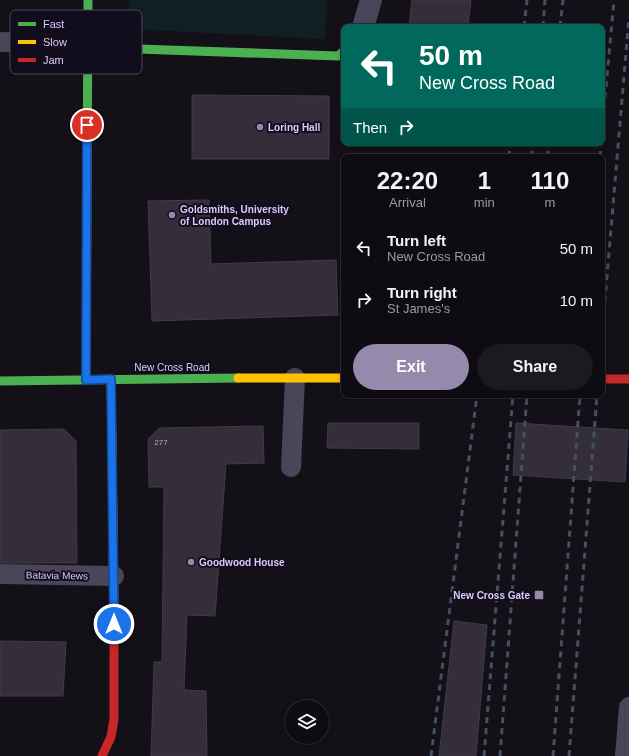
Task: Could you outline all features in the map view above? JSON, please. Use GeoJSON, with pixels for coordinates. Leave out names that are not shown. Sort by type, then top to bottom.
{"type":"FeatureCollection","features":[{"type":"Feature","properties":{"kind":"main road"},"geometry":{"type":"LineString","coordinates":[[142,49],[338,56],[341,54]]}},
{"type":"Feature","properties":{"kind":"main road"},"geometry":{"type":"LineString","coordinates":[[86,380],[88,74]]}},
{"type":"Feature","properties":{"kind":"main road","name":"New Cross Road"},"geometry":{"type":"LineString","coordinates":[[0,381],[341,378]]}},
{"type":"Feature","properties":{"kind":"main road"},"geometry":{"type":"LineString","coordinates":[[102,756],[111,737],[114,718],[114,576],[111,379]]}},
{"type":"Feature","properties":{"kind":"main road"},"geometry":{"type":"LineString","coordinates":[[605,379],[629,379]]}},
{"type":"Feature","properties":{"kind":"street"},"geometry":{"type":"LineString","coordinates":[[364,24],[371,0]]}},
{"type":"Feature","properties":{"kind":"lane"},"geometry":{"type":"LineString","coordinates":[[0,42],[10,42]]}},
{"type":"Feature","properties":{"kind":"lane"},"geometry":{"type":"LineString","coordinates":[[291,467],[295,378]]}},
{"type":"Feature","properties":{"kind":"lane","name":"Batavia Mews"},"geometry":{"type":"LineString","coordinates":[[0,574],[114,576]]}},
{"type":"Feature","properties":{"kind":"lane"},"geometry":{"type":"LineString","coordinates":[[625,756],[628,716]]}},
{"type":"Feature","properties":{"kind":"shaded area"},"geometry":{"type":"Polygon","coordinates":[[[129,0],[327,0],[325,39],[142,30],[142,10],[128,10],[129,0]]]}},
{"type":"Feature","properties":{"kind":"building"},"geometry":{"type":"Polygon","coordinates":[[[412,0],[471,0],[468,24],[409,24],[412,0]]]}},
{"type":"Feature","properties":{"kind":"building","name":"Loring Hall"},"geometry":{"type":"Polygon","coordinates":[[[192,95],[329,96],[329,159],[192,159],[192,95]]]}},
{"type":"Feature","properties":{"kind":"building"},"geometry":{"type":"Polygon","coordinates":[[[209,200],[211,264],[336,260],[338,315],[152,321],[148,201],[209,200]]]}},
{"type":"Feature","properties":{"kind":"building"},"geometry":{"type":"Polygon","coordinates":[[[328,423],[419,423],[419,449],[327,448],[328,423]]]}},
{"type":"Feature","properties":{"kind":"building"},"geometry":{"type":"Polygon","coordinates":[[[516,423],[628,430],[625,482],[513,475],[516,423]]]}},
{"type":"Feature","properties":{"kind":"building"},"geometry":{"type":"Polygon","coordinates":[[[263,426],[264,463],[226,464],[215,616],[187,615],[184,690],[206,691],[207,756],[151,756],[154,662],[162,662],[164,487],[149,487],[148,439],[159,428],[263,426]]]}},
{"type":"Feature","properties":{"kind":"building"},"geometry":{"type":"Polygon","coordinates":[[[64,429],[76,441],[77,563],[0,563],[0,430],[64,429]]]}},
{"type":"Feature","properties":{"kind":"building"},"geometry":{"type":"Polygon","coordinates":[[[454,621],[487,625],[476,756],[439,756],[454,621]]]}},
{"type":"Feature","properties":{"kind":"building"},"geometry":{"type":"Polygon","coordinates":[[[0,641],[66,642],[63,696],[0,696],[0,641]]]}},
{"type":"Feature","properties":{"kind":"railway"},"geometry":{"type":"LineString","coordinates":[[524,24],[527,0]]}},
{"type":"Feature","properties":{"kind":"railway"},"geometry":{"type":"LineString","coordinates":[[543,24],[545,0]]}},
{"type":"Feature","properties":{"kind":"railway"},"geometry":{"type":"LineString","coordinates":[[560,24],[563,0]]}},
{"type":"Feature","properties":{"kind":"railway"},"geometry":{"type":"LineString","coordinates":[[605,98],[614,0]]}},
{"type":"Feature","properties":{"kind":"railway"},"geometry":{"type":"LineString","coordinates":[[605,300],[629,17]]}},
{"type":"Feature","properties":{"kind":"railway"},"geometry":{"type":"LineString","coordinates":[[509,154],[510,146]]}},
{"type":"Feature","properties":{"kind":"railway"},"geometry":{"type":"LineString","coordinates":[[532,154],[533,146]]}},
{"type":"Feature","properties":{"kind":"railway"},"geometry":{"type":"LineString","coordinates":[[547,154],[549,146]]}},
{"type":"Feature","properties":{"kind":"railway"},"geometry":{"type":"LineString","coordinates":[[600,154],[601,146]]}},
{"type":"Feature","properties":{"kind":"railway"},"geometry":{"type":"LineString","coordinates":[[431,756],[477,398]]}},
{"type":"Feature","properties":{"kind":"railway"},"geometry":{"type":"LineString","coordinates":[[484,756],[513,398]]}},
{"type":"Feature","properties":{"kind":"railway"},"geometry":{"type":"LineString","coordinates":[[500,756],[527,398]]}},
{"type":"Feature","properties":{"kind":"railway"},"geometry":{"type":"LineString","coordinates":[[553,756],[580,398]]}},
{"type":"Feature","properties":{"kind":"railway"},"geometry":{"type":"LineString","coordinates":[[569,756],[597,398]]}},
{"type":"Feature","properties":{"kind":"traffic: fast"},"geometry":{"type":"LineString","coordinates":[[88,0],[88,10]]}},
{"type":"Feature","properties":{"kind":"traffic: fast"},"geometry":{"type":"LineString","coordinates":[[142,49],[338,56],[341,54]]}},
{"type":"Feature","properties":{"kind":"traffic: fast"},"geometry":{"type":"LineString","coordinates":[[86,380],[88,74]]}},
{"type":"Feature","properties":{"kind":"traffic: fast"},"geometry":{"type":"LineString","coordinates":[[0,381],[238,378]]}},
{"type":"Feature","properties":{"kind":"traffic: fast"},"geometry":{"type":"LineString","coordinates":[[111,379],[112,446]]}},
{"type":"Feature","properties":{"kind":"traffic: slow"},"geometry":{"type":"LineString","coordinates":[[238,378],[341,378]]}},
{"type":"Feature","properties":{"kind":"traffic: slow"},"geometry":{"type":"LineString","coordinates":[[112,446],[114,615]]}},
{"type":"Feature","properties":{"kind":"traffic: jam"},"geometry":{"type":"LineString","coordinates":[[605,379],[629,379]]}},
{"type":"Feature","properties":{"kind":"traffic: jam"},"geometry":{"type":"LineString","coordinates":[[102,756],[111,737],[114,719],[114,615]]}},
{"type":"Feature","properties":{"kind":"place","name":"Loring Hall"},"geometry":{"type":"Point","coordinates":[260,127]}},
{"type":"Feature","properties":{"kind":"place","name":"Goldsmiths, University of London Campus"},"geometry":{"type":"Point","coordinates":[172,215]}},
{"type":"Feature","properties":{"kind":"place","name":"Goodwood House"},"geometry":{"type":"Point","coordinates":[191,562]}},
{"type":"Feature","properties":{"kind":"place","name":"New Cross Gate"},"geometry":{"type":"Point","coordinates":[539,595]}},
{"type":"Feature","properties":{"kind":"route"},"geometry":{"type":"LineString","coordinates":[[87,125],[86,380],[111,379],[114,624]]}}]}
